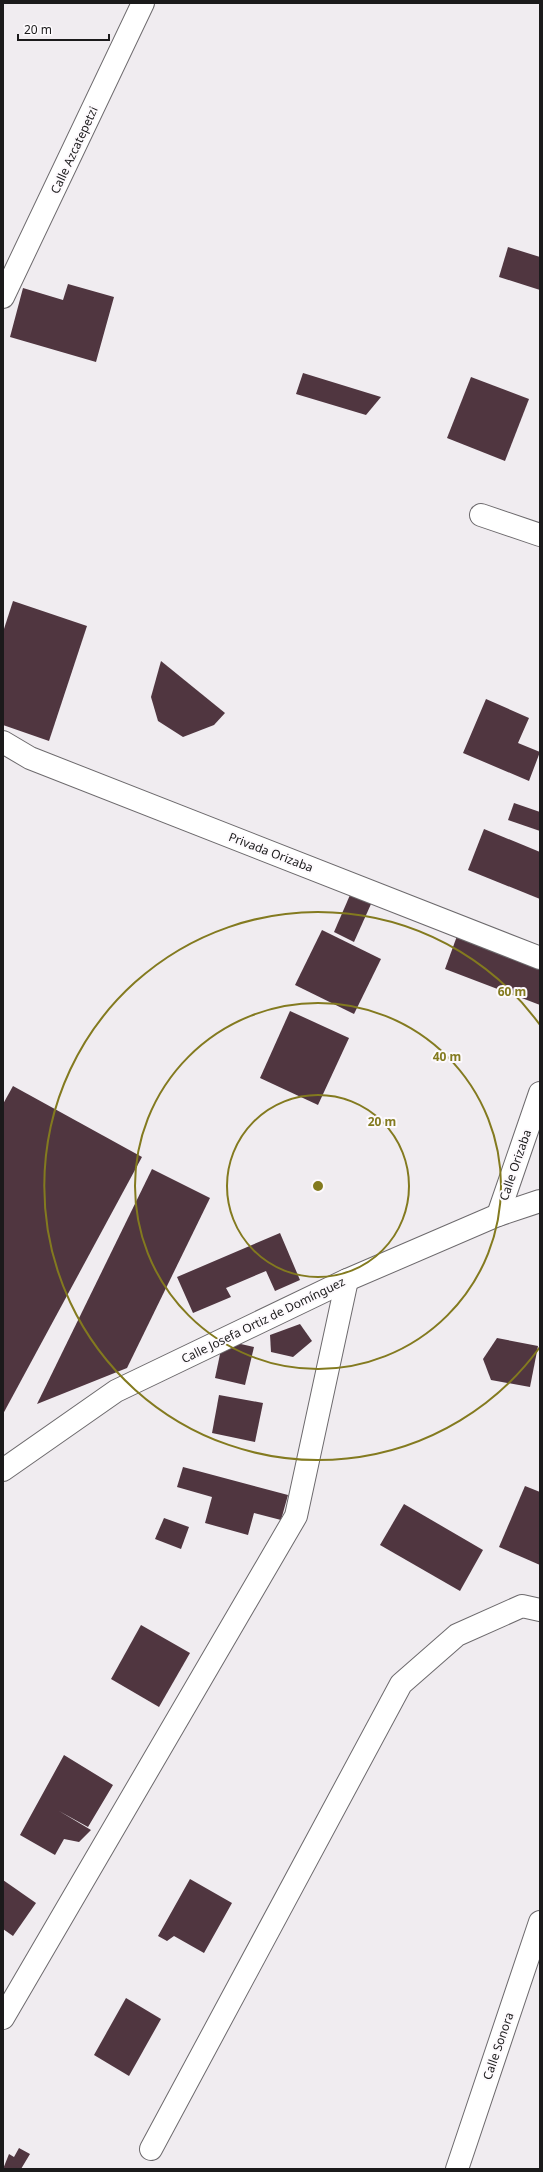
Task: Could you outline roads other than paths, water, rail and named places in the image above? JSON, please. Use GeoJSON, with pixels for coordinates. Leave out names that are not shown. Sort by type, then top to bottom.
{"type":"FeatureCollection","features":[{"type":"Feature","properties":{"kind":"street","name":"Calle Azcatepetzi"},"geometry":{"type":"LineString","coordinates":[[6,284],[143,3]]}},
{"type":"Feature","properties":{"kind":"street"},"geometry":{"type":"LineString","coordinates":[[481,515],[540,535]]}},
{"type":"Feature","properties":{"kind":"street","name":"Privada Orizaba"},"geometry":{"type":"LineString","coordinates":[[3,742],[30,758],[540,958]]}},
{"type":"Feature","properties":{"kind":"street","name":"Calle Orizaba"},"geometry":{"type":"LineString","coordinates":[[498,1215],[540,1093]]}},
{"type":"Feature","properties":{"kind":"street","name":"Calle Josefa Ortiz de Domínguez"},"geometry":{"type":"LineString","coordinates":[[3,1470],[116,1391],[347,1280],[498,1215],[540,1201]]}},
{"type":"Feature","properties":{"kind":"street"},"geometry":{"type":"LineString","coordinates":[[3,2018],[296,1516],[347,1280]]}},
{"type":"Feature","properties":{"kind":"street"},"geometry":{"type":"LineString","coordinates":[[151,2149],[401,1684],[457,1635],[522,1606],[540,1610]]}},
{"type":"Feature","properties":{"kind":"street","name":"Calle Sonora"},"geometry":{"type":"LineString","coordinates":[[457,2169],[540,1922]]}}]}
